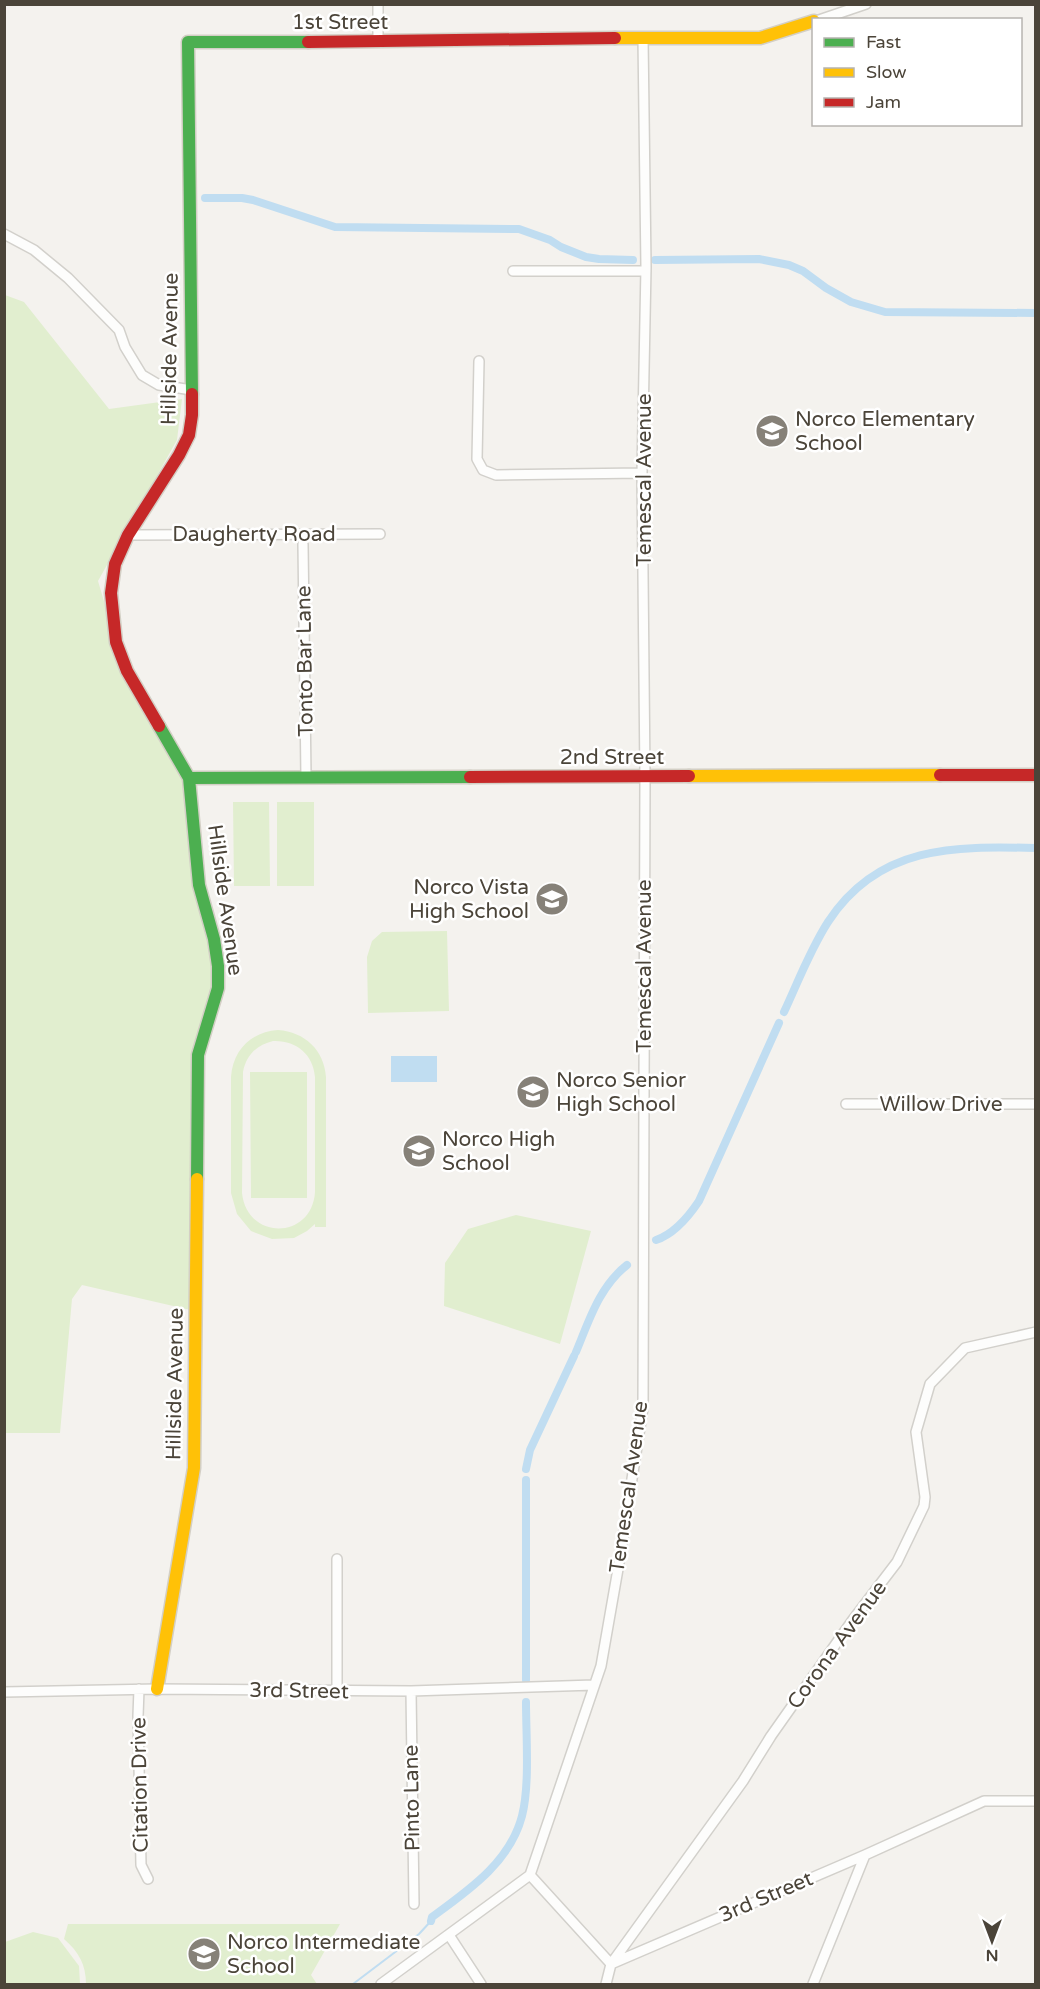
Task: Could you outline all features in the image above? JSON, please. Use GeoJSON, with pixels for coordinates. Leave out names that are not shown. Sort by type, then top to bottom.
{"type":"FeatureCollection","features":[{"type":"Feature","properties":{"kind":"street"},"geometry":{"type":"LineString","coordinates":[[378,4],[378,42]]}},
{"type":"Feature","properties":{"kind":"street"},"geometry":{"type":"LineString","coordinates":[[825,18],[866,4]]}},
{"type":"Feature","properties":{"kind":"street","name":"1st Street"},"geometry":{"type":"LineString","coordinates":[[188,42],[760,38],[812,21]]}},
{"type":"Feature","properties":{"kind":"street","name":"Temescal Avenue"},"geometry":{"type":"LineString","coordinates":[[530,1875],[601,1666],[643,1408],[645,777],[642,472],[646,271],[643,38]]}},
{"type":"Feature","properties":{"kind":"street","name":"Hillside Avenue"},"geometry":{"type":"LineString","coordinates":[[158,1689],[194,1468],[198,1055],[218,988],[218,966],[214,939],[199,885],[189,778],[127,671],[116,642],[111,593],[115,564],[128,535],[179,455],[189,435],[192,415],[188,42]]}},
{"type":"Feature","properties":{"kind":"street"},"geometry":{"type":"LineString","coordinates":[[4,234],[34,250],[69,278],[119,330],[142,375],[159,385],[192,390]]}},
{"type":"Feature","properties":{"kind":"street"},"geometry":{"type":"LineString","coordinates":[[513,271],[646,271]]}},
{"type":"Feature","properties":{"kind":"street"},"geometry":{"type":"LineString","coordinates":[[479,361],[477,459],[483,470],[496,475],[642,472]]}},
{"type":"Feature","properties":{"kind":"street","name":"Daugherty Road"},"geometry":{"type":"LineString","coordinates":[[128,535],[380,534]]}},
{"type":"Feature","properties":{"kind":"street","name":"Tonto Bar Lane"},"geometry":{"type":"LineString","coordinates":[[303,544],[306,777]]}},
{"type":"Feature","properties":{"kind":"street","name":"2nd Street"},"geometry":{"type":"LineString","coordinates":[[189,778],[1035,775]]}},
{"type":"Feature","properties":{"kind":"street","name":"Willow Drive"},"geometry":{"type":"LineString","coordinates":[[846,1104],[1035,1104]]}},
{"type":"Feature","properties":{"kind":"street","name":"Corona Avenue"},"geometry":{"type":"LineString","coordinates":[[606,1984],[611,1964],[742,1781],[852,1621],[897,1562],[924,1506],[925,1497],[916,1432],[930,1384],[965,1348],[1035,1332]]}},
{"type":"Feature","properties":{"kind":"street"},"geometry":{"type":"LineString","coordinates":[[337,1559],[337,1692]]}},
{"type":"Feature","properties":{"kind":"street","name":"3rd Street"},"geometry":{"type":"LineString","coordinates":[[4,1692],[158,1689],[337,1692],[594,1685]]}},
{"type":"Feature","properties":{"kind":"street","name":"Citation Drive"},"geometry":{"type":"LineString","coordinates":[[140,1689],[138,1716],[141,1865],[148,1880]]}},
{"type":"Feature","properties":{"kind":"street","name":"Pinto Lane"},"geometry":{"type":"LineString","coordinates":[[411,1691],[414,1904]]}},
{"type":"Feature","properties":{"kind":"street","name":"3rd Street"},"geometry":{"type":"LineString","coordinates":[[611,1964],[865,1855],[984,1801],[1035,1801]]}},
{"type":"Feature","properties":{"kind":"street"},"geometry":{"type":"LineString","coordinates":[[813,1984],[865,1855]]}},
{"type":"Feature","properties":{"kind":"street"},"geometry":{"type":"LineString","coordinates":[[381,1984],[530,1875],[611,1964]]}},
{"type":"Feature","properties":{"kind":"street"},"geometry":{"type":"LineString","coordinates":[[449,1935],[481,1984]]}},
{"type":"Feature","properties":{"kind":"green space"},"geometry":{"type":"Polygon","coordinates":[[[5,295],[24,302],[109,409],[182,399],[177,440],[98,581],[116,642],[189,778],[199,885],[218,966],[198,1055],[195,1311],[82,1285],[72,1299],[60,1433],[5,1433],[5,295]]]}},
{"type":"Feature","properties":{"kind":"green space"},"geometry":{"type":"Polygon","coordinates":[[[233,802],[269,802],[270,886],[234,886],[233,802]]]}},
{"type":"Feature","properties":{"kind":"green space"},"geometry":{"type":"Polygon","coordinates":[[[277,802],[314,802],[314,886],[277,886],[277,802]]]}},
{"type":"Feature","properties":{"kind":"green space"},"geometry":{"type":"Polygon","coordinates":[[[447,931],[449,1011],[368,1013],[367,957],[372,941],[382,932],[447,931]]]}},
{"type":"Feature","properties":{"kind":"green space"},"geometry":{"type":"Polygon","coordinates":[[[268,1031],[288,1031],[305,1039],[317,1051],[326,1077],[326,1227],[315,1227],[315,1224],[294,1238],[272,1239],[251,1231],[237,1214],[231,1193],[232,1067],[245,1044],[268,1031]],[[273,1041],[257,1048],[247,1061],[243,1072],[242,1193],[246,1209],[255,1220],[267,1226],[279,1228],[292,1226],[303,1219],[311,1208],[315,1192],[314,1069],[302,1050],[281,1041],[273,1041]]]}},
{"type":"Feature","properties":{"kind":"green space"},"geometry":{"type":"Polygon","coordinates":[[[250,1072],[307,1072],[307,1198],[251,1198],[250,1072]]]}},
{"type":"Feature","properties":{"kind":"green space"},"geometry":{"type":"Polygon","coordinates":[[[516,1215],[591,1231],[560,1344],[444,1306],[445,1263],[468,1229],[516,1215]]]}},
{"type":"Feature","properties":{"kind":"green space","name":"Norco Intermediate School"},"geometry":{"type":"Polygon","coordinates":[[[68,1924],[340,1924],[311,1975],[317,1984],[86,1984],[81,1959],[64,1939],[68,1924]]]}},
{"type":"Feature","properties":{"kind":"green space"},"geometry":{"type":"Polygon","coordinates":[[[33,1932],[58,1938],[79,1966],[80,1984],[5,1984],[5,1942],[33,1932]]]}},
{"type":"Feature","properties":{"kind":"water"},"geometry":{"type":"Polygon","coordinates":[[[391,1056],[437,1056],[437,1082],[391,1082],[391,1056]]]}},
{"type":"Feature","properties":{"kind":"waterway"},"geometry":{"type":"LineString","coordinates":[[205,198],[253,200],[335,227],[519,229],[550,240],[586,257],[633,260]]}},
{"type":"Feature","properties":{"kind":"waterway"},"geometry":{"type":"LineString","coordinates":[[655,260],[759,259],[789,265],[803,271],[826,288],[851,302],[885,312],[1036,313]]}},
{"type":"Feature","properties":{"kind":"waterway"},"geometry":{"type":"LineString","coordinates":[[784,1012],[828,922],[848,897],[870,878],[894,864],[920,855],[947,850],[1036,848]]}},
{"type":"Feature","properties":{"kind":"waterway"},"geometry":{"type":"LineString","coordinates":[[656,1240],[675,1229],[699,1201],[779,1023]]}},
{"type":"Feature","properties":{"kind":"waterway"},"geometry":{"type":"LineString","coordinates":[[576,1352],[602,1294],[627,1265]]}},
{"type":"Feature","properties":{"kind":"waterway"},"geometry":{"type":"LineString","coordinates":[[526,1469],[530,1450],[574,1356]]}},
{"type":"Feature","properties":{"kind":"waterway"},"geometry":{"type":"LineString","coordinates":[[526,1480],[526,1680]]}},
{"type":"Feature","properties":{"kind":"waterway"},"geometry":{"type":"LineString","coordinates":[[431,1921],[432,1917],[486,1874],[498,1861],[516,1832],[522,1816],[526,1790],[526,1702]]}},
{"type":"Feature","properties":{"kind":"waterway"},"geometry":{"type":"LineString","coordinates":[[353,1984],[419,1934],[431,1921]]}},
{"type":"Feature","properties":{"kind":"traffic: fast"},"geometry":{"type":"LineString","coordinates":[[192,394],[188,42],[308,42]]}},
{"type":"Feature","properties":{"kind":"traffic: fast"},"geometry":{"type":"LineString","coordinates":[[159,726],[189,778],[199,885],[214,939],[218,966],[218,988],[198,1055],[197,1179]]}},
{"type":"Feature","properties":{"kind":"traffic: fast"},"geometry":{"type":"LineString","coordinates":[[189,778],[470,777]]}},
{"type":"Feature","properties":{"kind":"traffic: slow"},"geometry":{"type":"LineString","coordinates":[[615,38],[760,38],[812,22]]}},
{"type":"Feature","properties":{"kind":"traffic: slow"},"geometry":{"type":"LineString","coordinates":[[689,776],[940,775]]}},
{"type":"Feature","properties":{"kind":"traffic: slow"},"geometry":{"type":"LineString","coordinates":[[157,1689],[194,1468],[197,1179]]}},
{"type":"Feature","properties":{"kind":"traffic: jam"},"geometry":{"type":"LineString","coordinates":[[308,42],[615,38]]}},
{"type":"Feature","properties":{"kind":"traffic: jam"},"geometry":{"type":"LineString","coordinates":[[159,726],[127,671],[116,642],[111,593],[115,564],[128,535],[179,455],[189,435],[192,394]]}},
{"type":"Feature","properties":{"kind":"traffic: jam"},"geometry":{"type":"LineString","coordinates":[[940,775],[1036,775]]}},
{"type":"Feature","properties":{"kind":"traffic: jam"},"geometry":{"type":"LineString","coordinates":[[470,777],[689,776]]}},
{"type":"Feature","properties":{"kind":"place","name":"Norco Elementary School"},"geometry":{"type":"Point","coordinates":[772,431]}},
{"type":"Feature","properties":{"kind":"place","name":"Norco Vista High School"},"geometry":{"type":"Point","coordinates":[552,899]}},
{"type":"Feature","properties":{"kind":"place","name":"Norco Senior High School"},"geometry":{"type":"Point","coordinates":[533,1092]}},
{"type":"Feature","properties":{"kind":"place","name":"Norco High School"},"geometry":{"type":"Point","coordinates":[419,1151]}},
{"type":"Feature","properties":{"kind":"place","name":"Norco Intermediate School"},"geometry":{"type":"Point","coordinates":[204,1954]}}]}
